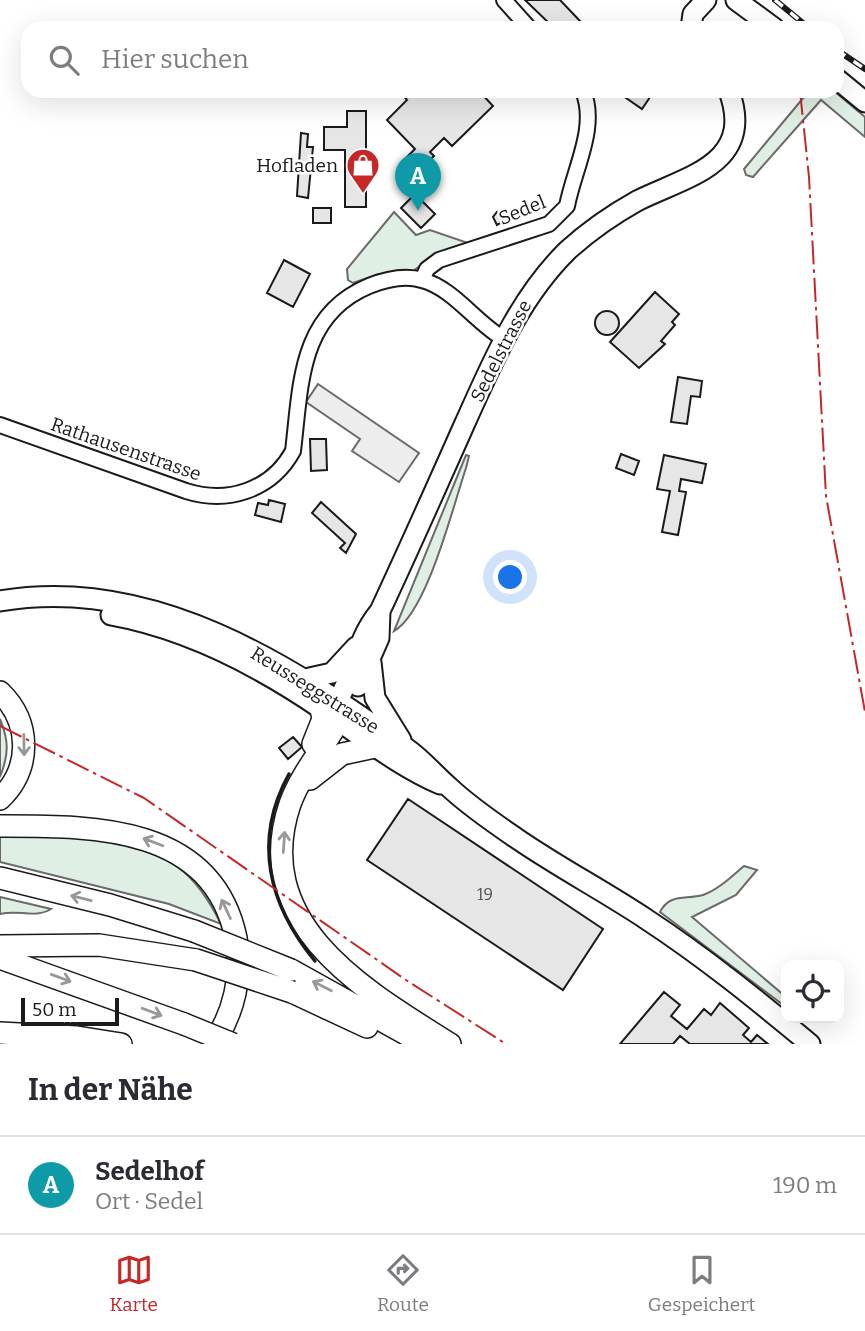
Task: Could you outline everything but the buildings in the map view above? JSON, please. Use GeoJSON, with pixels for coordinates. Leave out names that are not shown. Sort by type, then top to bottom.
{"type":"FeatureCollection","features":[{"type":"Feature","properties":{"kind":"highway"},"geometry":{"type":"LineString","coordinates":[[311,683],[337,709],[296,792],[286,821],[283,857],[290,893],[303,925],[323,952],[357,983],[450,1044]]}},
{"type":"Feature","properties":{"kind":"highway"},"geometry":{"type":"LineString","coordinates":[[0,692],[20,721],[24,746],[20,770],[0,799]]}},
{"type":"Feature","properties":{"kind":"highway"},"geometry":{"type":"LineString","coordinates":[[296,792],[332,759],[355,750],[376,747]]}},
{"type":"Feature","properties":{"kind":"highway"},"geometry":{"type":"LineString","coordinates":[[0,826],[104,829],[158,843],[198,869],[224,904],[237,945],[235,998],[213,1044]]}},
{"type":"Feature","properties":{"kind":"highway"},"geometry":{"type":"LineString","coordinates":[[0,878],[110,905],[194,931],[291,981],[424,1044]]}},
{"type":"Feature","properties":{"kind":"highway"},"geometry":{"type":"LineString","coordinates":[[0,946],[28,944],[125,947],[291,981],[396,1044]]}},
{"type":"Feature","properties":{"kind":"highway"},"geometry":{"type":"LineString","coordinates":[[0,958],[233,1044]]}},
{"type":"Feature","properties":{"kind":"highway"},"geometry":{"type":"LineString","coordinates":[[0,1033],[77,1037],[121,1044]]}},
{"type":"Feature","properties":{"kind":"main road"},"geometry":{"type":"LineString","coordinates":[[692,21],[693,14],[706,0]]}},
{"type":"Feature","properties":{"kind":"main road"},"geometry":{"type":"LineString","coordinates":[[736,0],[764,21]]}},
{"type":"Feature","properties":{"kind":"main road"},"geometry":{"type":"LineString","coordinates":[[844,85],[865,102]]}},
{"type":"Feature","properties":{"kind":"main road","name":"Sedelstrasse"},"geometry":{"type":"LineString","coordinates":[[365,651],[379,638],[380,611],[504,339],[534,289],[587,234],[631,205],[702,173],[719,159],[728,144],[733,126],[730,98]]}},
{"type":"Feature","properties":{"kind":"main road","name":"Reusseggstrasse"},"geometry":{"type":"LineString","coordinates":[[0,601],[87,599],[148,609],[229,638],[311,683]]}},
{"type":"Feature","properties":{"kind":"main road","name":"Reusseggstrasse"},"geometry":{"type":"LineString","coordinates":[[0,614],[69,610],[129,618],[159,626],[226,653],[337,709],[405,747],[450,788],[515,837],[667,934],[810,1044]]}},
{"type":"Feature","properties":{"kind":"main road"},"geometry":{"type":"LineString","coordinates":[[311,683],[332,673],[365,651]]}},
{"type":"Feature","properties":{"kind":"main road"},"geometry":{"type":"LineString","coordinates":[[337,709],[365,651]]}},
{"type":"Feature","properties":{"kind":"main road"},"geometry":{"type":"LineString","coordinates":[[365,651],[375,698],[405,747]]}},
{"type":"Feature","properties":{"kind":"main road","name":"Reusseggstrasse"},"geometry":{"type":"LineString","coordinates":[[337,709],[376,747],[414,773],[450,788]]}},
{"type":"Feature","properties":{"kind":"street"},"geometry":{"type":"LineString","coordinates":[[504,0],[524,21]]}},
{"type":"Feature","properties":{"kind":"street","name":"Sedel"},"geometry":{"type":"LineString","coordinates":[[422,280],[427,269],[439,260],[549,224],[559,217],[567,206],[589,122],[586,98]]}},
{"type":"Feature","properties":{"kind":"street","name":"Rathausenstrasse"},"geometry":{"type":"LineString","coordinates":[[0,425],[204,497],[227,498],[246,492],[267,480],[293,450],[308,350],[324,318],[341,300],[378,282],[403,278],[422,280]]}},
{"type":"Feature","properties":{"kind":"street"},"geometry":{"type":"LineString","coordinates":[[422,280],[439,288],[504,339]]}},
{"type":"Feature","properties":{"kind":"green space"},"geometry":{"type":"Polygon","coordinates":[[[803,98],[842,98],[865,117],[865,137],[821,100],[753,177],[746,175],[744,169],[803,98]]]}},
{"type":"Feature","properties":{"kind":"green space"},"geometry":{"type":"Polygon","coordinates":[[[394,212],[416,235],[430,230],[471,244],[427,261],[413,271],[379,274],[353,283],[348,280],[347,269],[394,212]]]}},
{"type":"Feature","properties":{"kind":"green space"},"geometry":{"type":"Polygon","coordinates":[[[466,455],[469,456],[466,468],[428,582],[406,620],[394,631],[466,455]]]}},
{"type":"Feature","properties":{"kind":"green space"},"geometry":{"type":"Polygon","coordinates":[[[0,719],[7,748],[0,777],[0,719]]]}},
{"type":"Feature","properties":{"kind":"green space"},"geometry":{"type":"Polygon","coordinates":[[[0,833],[93,838],[139,848],[160,856],[192,880],[221,924],[169,904],[0,862],[0,833]]]}},
{"type":"Feature","properties":{"kind":"green space"},"geometry":{"type":"Polygon","coordinates":[[[744,866],[757,870],[736,895],[692,917],[781,993],[781,1003],[660,912],[668,902],[703,895],[744,866]]]}},
{"type":"Feature","properties":{"kind":"green space"},"geometry":{"type":"Polygon","coordinates":[[[0,897],[51,909],[33,914],[0,914],[0,897]]]}},
{"type":"Feature","properties":{"kind":"shaded area"},"geometry":{"type":"Polygon","coordinates":[[[318,384],[419,453],[399,482],[352,451],[360,439],[306,402],[318,384]]]}},
{"type":"Feature","properties":{"kind":"railway"},"geometry":{"type":"LineString","coordinates":[[775,0],[800,21]]}},
{"type":"Feature","properties":{"kind":"railway"},"geometry":{"type":"LineString","coordinates":[[844,55],[865,69]]}},
{"type":"Feature","properties":{"kind":"wall"},"geometry":{"type":"LineString","coordinates":[[289,774],[271,824],[271,872],[286,918],[315,961]]}},
{"type":"Feature","properties":{"kind":"power"},"geometry":{"type":"LineString","coordinates":[[801,98],[809,177],[826,496],[865,712]]}},
{"type":"Feature","properties":{"kind":"power"},"geometry":{"type":"LineString","coordinates":[[0,726],[144,798],[406,980],[506,1044]]}},
{"type":"Feature","properties":{"kind":"place","name":"Hofladen"},"geometry":{"type":"Point","coordinates":[363,195]}},
{"type":"Feature","properties":{"kind":"place","name":"Sedelhof"},"geometry":{"type":"Point","coordinates":[418,211]}}]}
